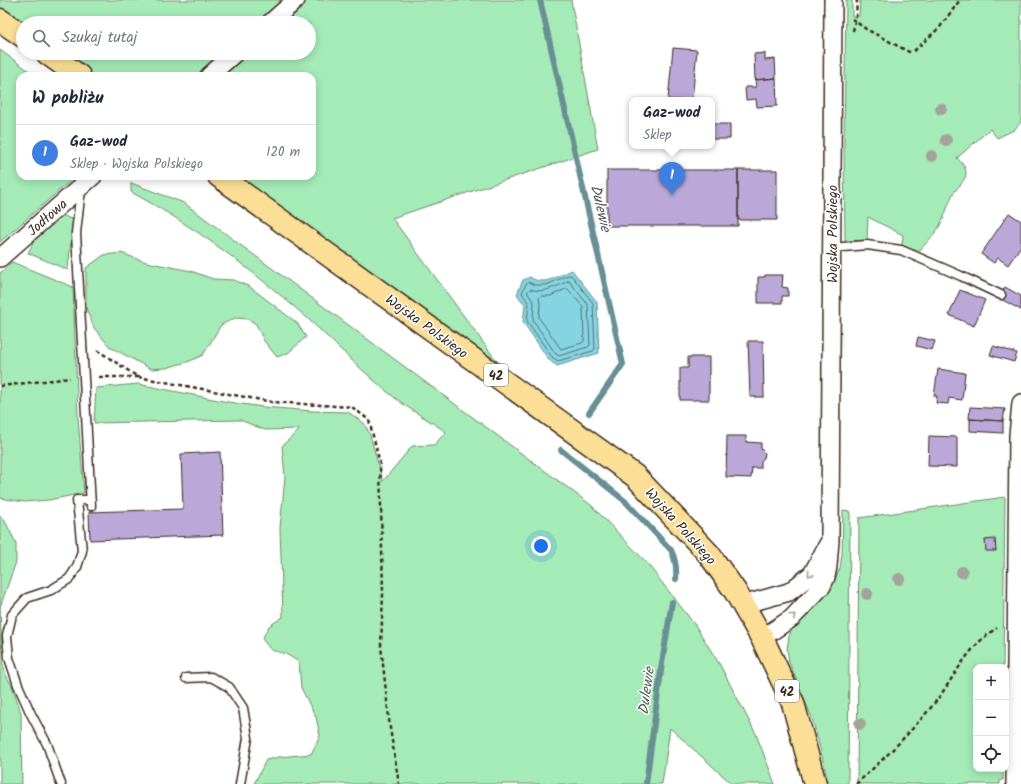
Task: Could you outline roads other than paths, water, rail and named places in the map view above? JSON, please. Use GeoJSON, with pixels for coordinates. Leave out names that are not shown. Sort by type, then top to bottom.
{"type":"FeatureCollection","features":[{"type":"Feature","properties":{"kind":"main road"},"geometry":{"type":"LineString","coordinates":[[0,20],[16,31]]}},
{"type":"Feature","properties":{"kind":"main road"},"geometry":{"type":"LineString","coordinates":[[57,60],[73,72]]}},
{"type":"Feature","properties":{"kind":"main road","name":"Wojska Polskiego"},"geometry":{"type":"LineString","coordinates":[[225,180],[635,476],[709,554],[735,591],[762,638],[793,703],[815,784]]}},
{"type":"Feature","properties":{"kind":"street"},"geometry":{"type":"LineString","coordinates":[[278,16],[296,0]]}},
{"type":"Feature","properties":{"kind":"street","name":"Wojska Polskiego"},"geometry":{"type":"LineString","coordinates":[[762,638],[792,618],[822,586],[826,577],[828,566],[830,540],[833,5]]}},
{"type":"Feature","properties":{"kind":"street"},"geometry":{"type":"LineString","coordinates":[[214,72],[227,60]]}},
{"type":"Feature","properties":{"kind":"street","name":"Jodłowa"},"geometry":{"type":"LineString","coordinates":[[0,258],[88,181]]}},
{"type":"Feature","properties":{"kind":"street"},"geometry":{"type":"LineString","coordinates":[[1015,784],[1018,436],[1021,403]]}},
{"type":"Feature","properties":{"kind":"street","name":"Wojska Polskiego"},"geometry":{"type":"LineString","coordinates":[[742,605],[789,592],[812,574],[830,540]]}},
{"type":"Feature","properties":{"kind":"lane"},"geometry":{"type":"LineString","coordinates":[[61,784],[47,744],[18,685],[9,658],[7,636],[12,616],[27,598],[51,590],[69,579],[77,567],[82,551],[77,500],[91,503],[76,233],[88,181]]}},
{"type":"Feature","properties":{"kind":"lane"},"geometry":{"type":"LineString","coordinates":[[832,248],[867,245],[901,250],[1001,295]]}},
{"type":"Feature","properties":{"kind":"lane"},"geometry":{"type":"LineString","coordinates":[[186,678],[211,677],[229,687],[243,708],[248,738],[240,784]]}},
{"type":"Feature","properties":{"kind":"water"},"geometry":{"type":"Polygon","coordinates":[[[572,270],[597,302],[599,353],[557,366],[549,360],[523,322],[525,304],[517,294],[523,280],[530,277],[540,281],[551,280],[572,270]]]}},
{"type":"Feature","properties":{"kind":"waterway","name":"Dulewie"},"geometry":{"type":"LineString","coordinates":[[540,0],[623,364],[589,413]]}},
{"type":"Feature","properties":{"kind":"waterway","name":"Dulewie"},"geometry":{"type":"LineString","coordinates":[[561,450],[625,501],[671,550],[676,564],[676,579]]}},
{"type":"Feature","properties":{"kind":"waterway","name":"Dulewie"},"geometry":{"type":"LineString","coordinates":[[646,784],[662,663],[672,602]]}},
{"type":"Feature","properties":{"kind":"place","name":"Gaz-wod"},"geometry":{"type":"Point","coordinates":[672,195]}}]}
